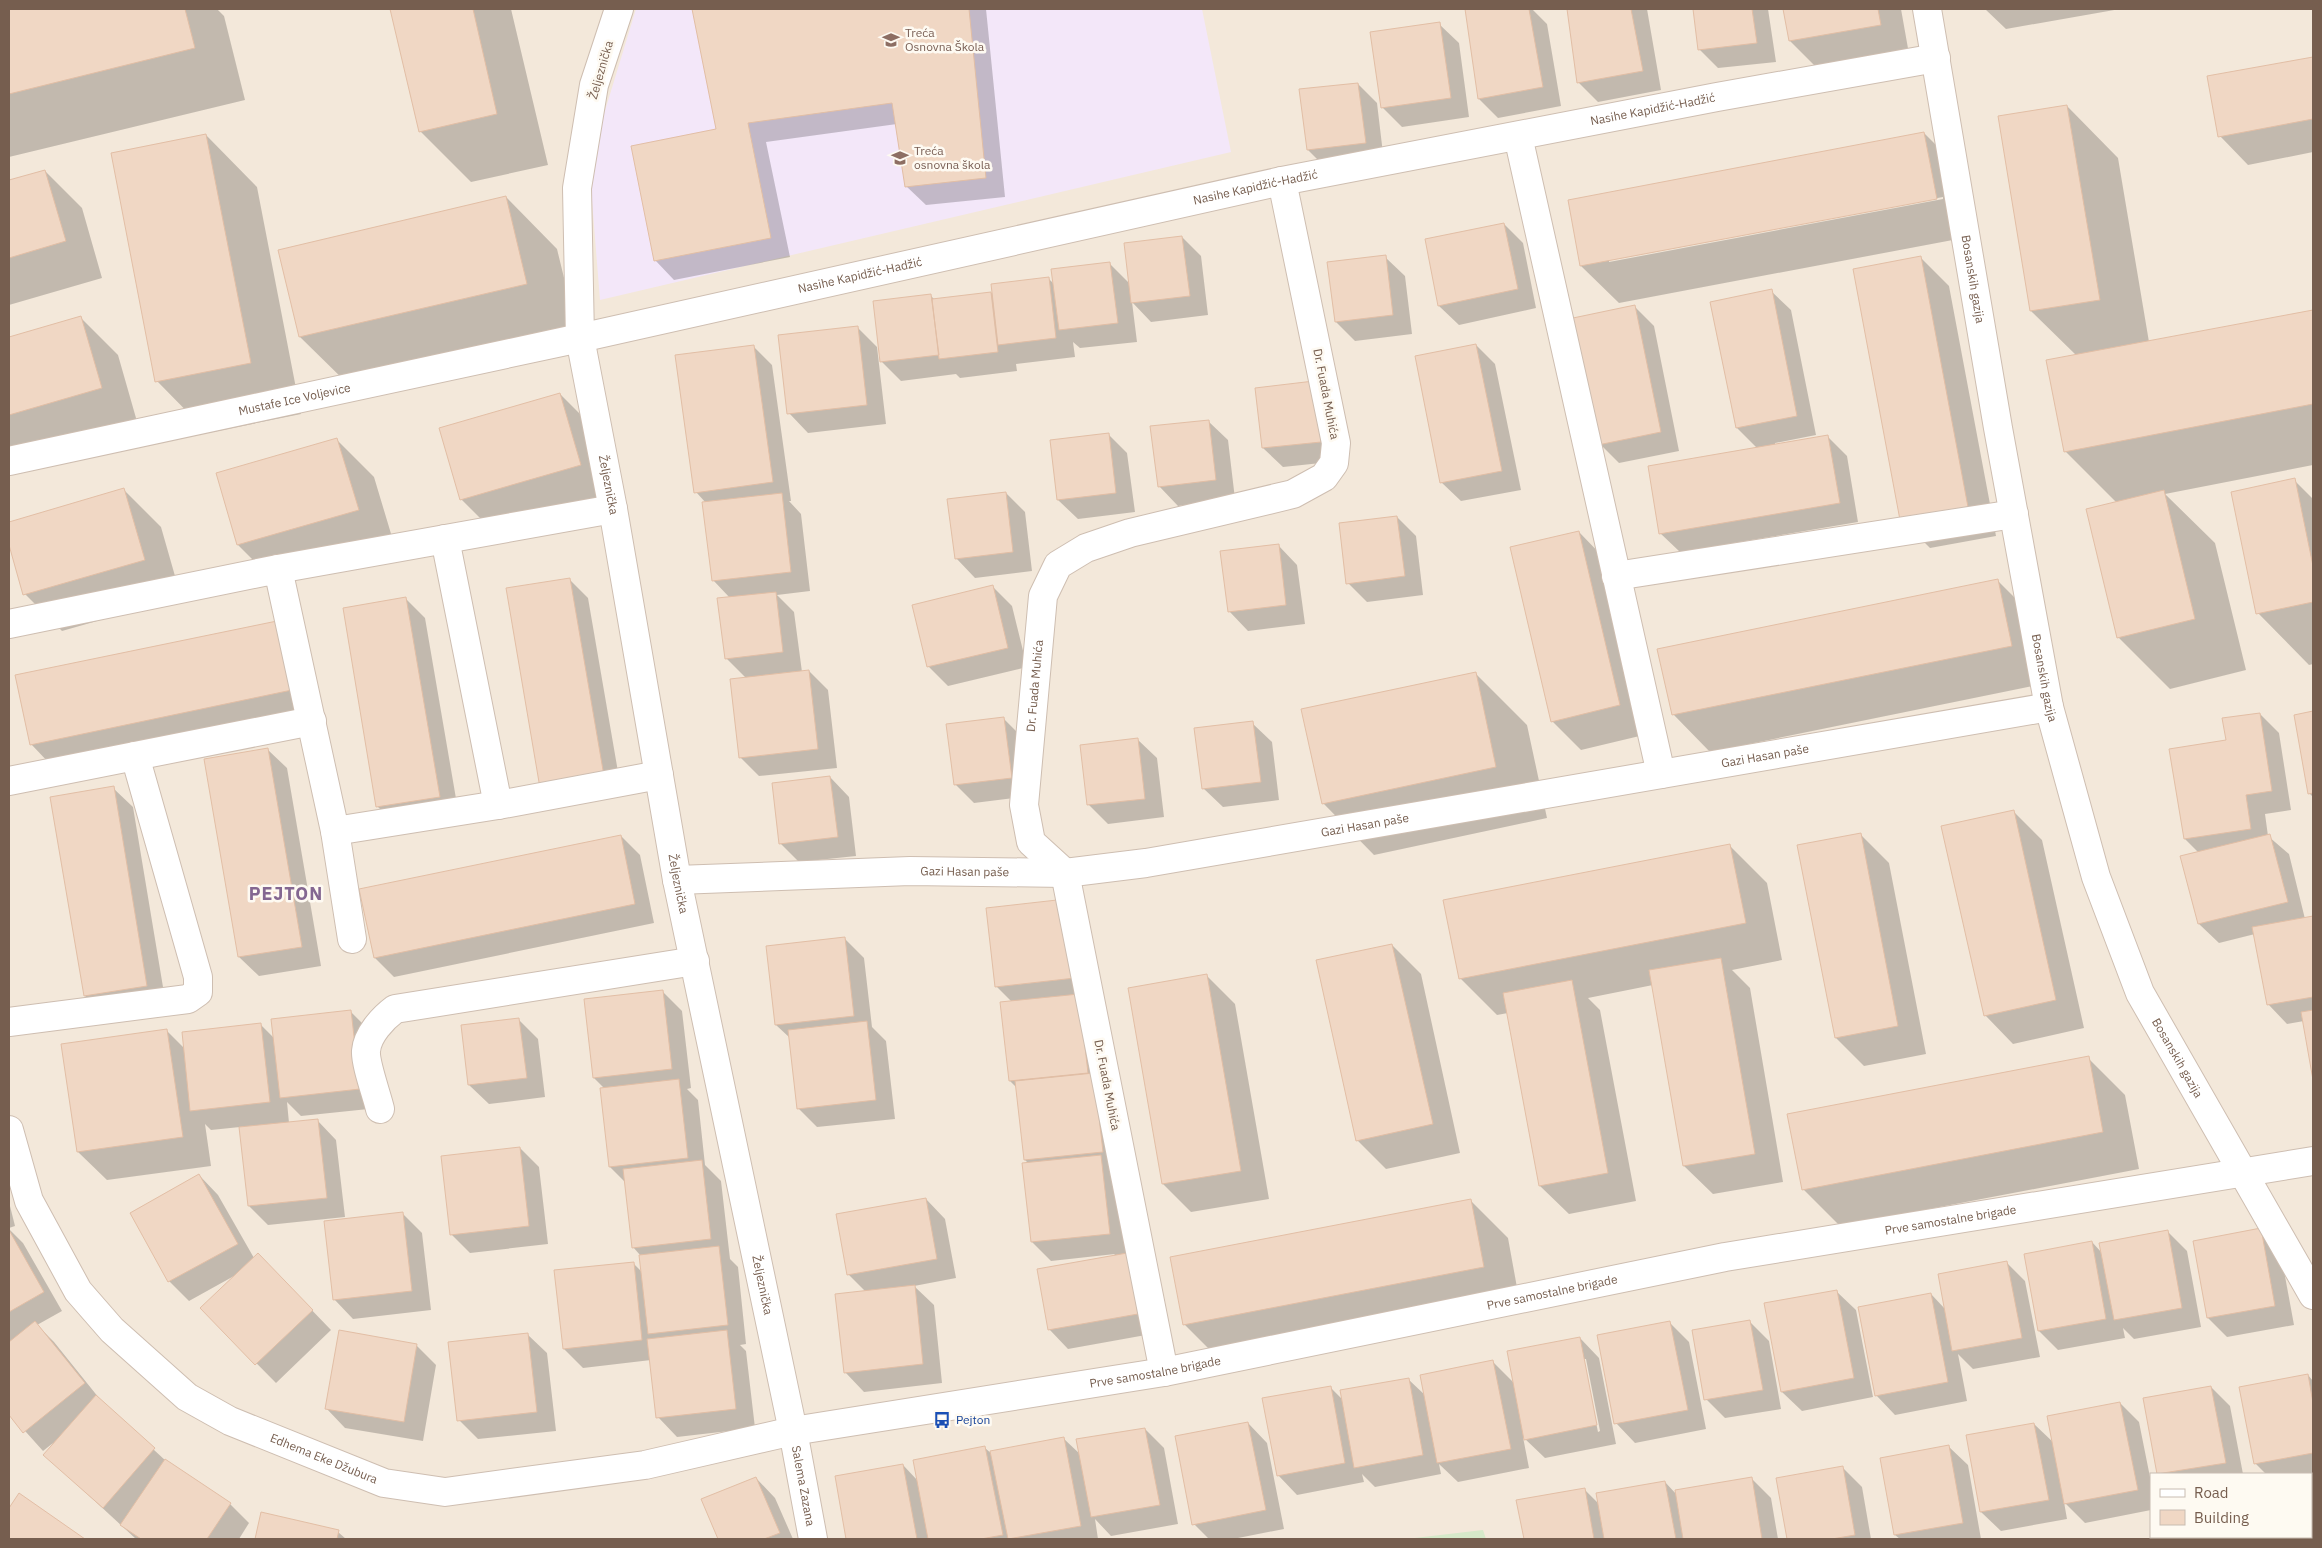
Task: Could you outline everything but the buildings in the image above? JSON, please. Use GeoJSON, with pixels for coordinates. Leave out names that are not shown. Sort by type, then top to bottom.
{"type":"FeatureCollection","features":[{"type":"Feature","properties":{"kind":"street","name":"Željeznička"},"geometry":{"type":"LineString","coordinates":[[620,9],[594,85],[577,188],[580,338],[613,509],[677,880],[793,1431]]}},
{"type":"Feature","properties":{"kind":"street","name":"Bosanskih gazija"},"geometry":{"type":"LineString","coordinates":[[1928,9],[2014,514],[2049,707],[2096,877],[2140,992],[2313,1295]]}},
{"type":"Feature","properties":{"kind":"street","name":"Nasihe Kapidžić-Hadžić"},"geometry":{"type":"LineString","coordinates":[[580,338],[1282,181],[1936,58]]}},
{"type":"Feature","properties":{"kind":"street"},"geometry":{"type":"LineString","coordinates":[[1518,136],[1661,774]]}},
{"type":"Feature","properties":{"kind":"street","name":"Dr. Fuada Muhića"},"geometry":{"type":"LineString","coordinates":[[1164,1372],[1066,873],[1031,842],[1024,805],[1043,596],[1058,565],[1086,548],[1130,533],[1292,494],[1324,477],[1334,463],[1336,443],[1282,181]]}},
{"type":"Feature","properties":{"kind":"street","name":"Mustafe Ice Voljevice"},"geometry":{"type":"LineString","coordinates":[[9,461],[580,338]]}},
{"type":"Feature","properties":{"kind":"street"},"geometry":{"type":"LineString","coordinates":[[9,624],[278,569],[613,509]]}},
{"type":"Feature","properties":{"kind":"street"},"geometry":{"type":"LineString","coordinates":[[1616,576],[2014,514]]}},
{"type":"Feature","properties":{"kind":"street"},"geometry":{"type":"LineString","coordinates":[[445,539],[498,805]]}},
{"type":"Feature","properties":{"kind":"street"},"geometry":{"type":"LineString","coordinates":[[278,569],[335,831],[352,939]]}},
{"type":"Feature","properties":{"kind":"street","name":"Gazi Hasan paše"},"geometry":{"type":"LineString","coordinates":[[677,880],[910,871],[1066,873],[1146,863],[2049,707]]}},
{"type":"Feature","properties":{"kind":"street"},"geometry":{"type":"LineString","coordinates":[[9,781],[312,721]]}},
{"type":"Feature","properties":{"kind":"street"},"geometry":{"type":"LineString","coordinates":[[9,1022],[188,999],[198,992],[198,977],[135,756]]}},
{"type":"Feature","properties":{"kind":"street"},"geometry":{"type":"LineString","coordinates":[[335,831],[498,805],[659,775]]}},
{"type":"Feature","properties":{"kind":"street"},"geometry":{"type":"LineString","coordinates":[[380,1109],[366,1052],[370,1039],[384,1018],[394,1009],[695,961]]}},
{"type":"Feature","properties":{"kind":"street","name":"Edhema Eke Džubura"},"geometry":{"type":"LineString","coordinates":[[9,1130],[29,1202],[78,1291],[112,1330],[187,1397],[230,1421],[384,1483],[445,1492],[645,1465],[793,1431]]}},
{"type":"Feature","properties":{"kind":"street","name":"Prve samostalne brigade"},"geometry":{"type":"LineString","coordinates":[[793,1431],[1164,1372],[1725,1257],[2313,1161]]}},
{"type":"Feature","properties":{"kind":"street","name":"Salema Zazana"},"geometry":{"type":"LineString","coordinates":[[793,1431],[813,1539]]}},
{"type":"Feature","properties":{"kind":"shaded area"},"geometry":{"type":"Polygon","coordinates":[[[9,9],[2313,9],[2313,1539],[9,1539],[9,9]]]}},
{"type":"Feature","properties":{"kind":"shaded area","name":"Treća osnovna škola"},"geometry":{"type":"Polygon","coordinates":[[[636,9],[1202,9],[1231,152],[600,300],[589,163],[636,9]]]}},
{"type":"Feature","properties":{"kind":"green space"},"geometry":{"type":"Polygon","coordinates":[[[1483,1530],[1486,1539],[1406,1539],[1483,1530]]]}},
{"type":"Feature","properties":{"kind":"place","name":"Treća Osnovna Škola"},"geometry":{"type":"Point","coordinates":[891,40]}},
{"type":"Feature","properties":{"kind":"place","name":"Treća osnovna škola"},"geometry":{"type":"Point","coordinates":[900,158]}},
{"type":"Feature","properties":{"kind":"place","name":"Pejton"},"geometry":{"type":"Point","coordinates":[942,1420]}},
{"type":"Feature","properties":{"kind":"district","name":"PEJTON"},"geometry":{"type":"Point","coordinates":[286,894]}}]}
